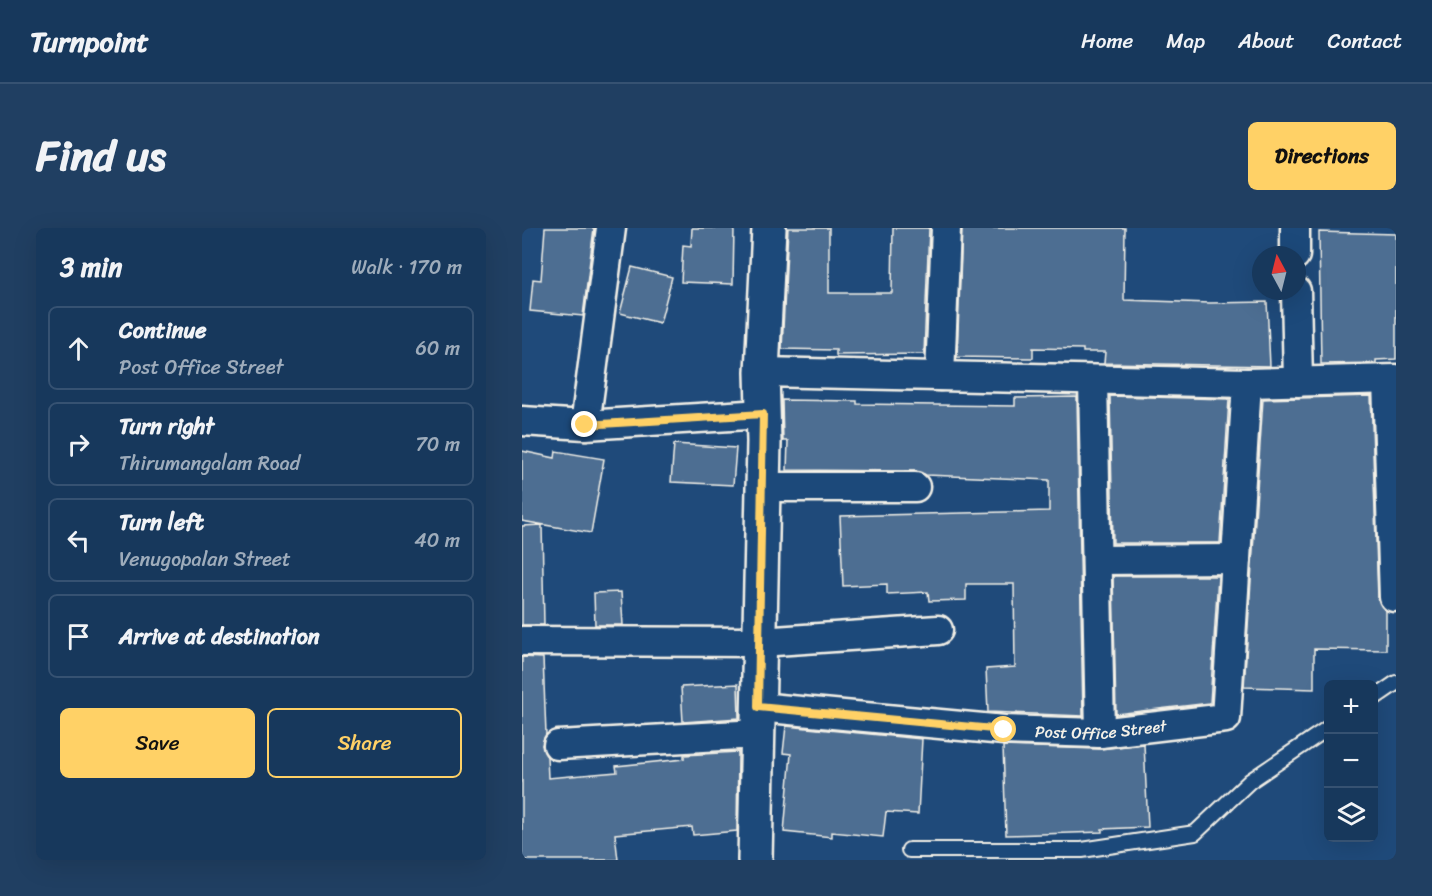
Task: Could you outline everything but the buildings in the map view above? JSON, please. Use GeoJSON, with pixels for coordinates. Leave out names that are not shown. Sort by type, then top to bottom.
{"type":"FeatureCollection","features":[{"type":"Feature","properties":{"kind":"street"},"geometry":{"type":"LineString","coordinates":[[585,425],[611,228]]}},
{"type":"Feature","properties":{"kind":"street"},"geometry":{"type":"LineString","coordinates":[[755,860],[763,487],[762,372],[769,228]]}},
{"type":"Feature","properties":{"kind":"street"},"geometry":{"type":"LineString","coordinates":[[940,376],[946,228]]}},
{"type":"Feature","properties":{"kind":"street"},"geometry":{"type":"LineString","coordinates":[[1295,228],[1295,246]]}},
{"type":"Feature","properties":{"kind":"street"},"geometry":{"type":"LineString","coordinates":[[1296,300],[1299,382]]}},
{"type":"Feature","properties":{"kind":"street"},"geometry":{"type":"LineString","coordinates":[[762,372],[1247,383],[1392,379],[1394,597]]}},
{"type":"Feature","properties":{"kind":"street"},"geometry":{"type":"LineString","coordinates":[[1094,380],[1100,733]]}},
{"type":"Feature","properties":{"kind":"street"},"geometry":{"type":"LineString","coordinates":[[1097,560],[1236,559],[1247,383]]}},
{"type":"Feature","properties":{"kind":"street"},"geometry":{"type":"LineString","coordinates":[[522,420],[585,425],[763,414]]}},
{"type":"Feature","properties":{"kind":"street"},"geometry":{"type":"LineString","coordinates":[[763,487],[915,487]]}},
{"type":"Feature","properties":{"kind":"street","name":"Post Office Street"},"geometry":{"type":"LineString","coordinates":[[558,745],[758,720],[1100,733],[1226,718],[1236,559]]}},
{"type":"Feature","properties":{"kind":"street"},"geometry":{"type":"LineString","coordinates":[[522,641],[760,642],[938,630]]}},
{"type":"Feature","properties":{"kind":"lane"},"geometry":{"type":"LineString","coordinates":[[1378,695],[1396,683]]}},
{"type":"Feature","properties":{"kind":"lane"},"geometry":{"type":"LineString","coordinates":[[909,850],[1082,850],[1195,833],[1250,781],[1324,731]]}},
{"type":"Feature","properties":{"kind":"route"},"geometry":{"type":"LineString","coordinates":[[585,425],[763,414],[758,707],[1004,730]]}}]}
